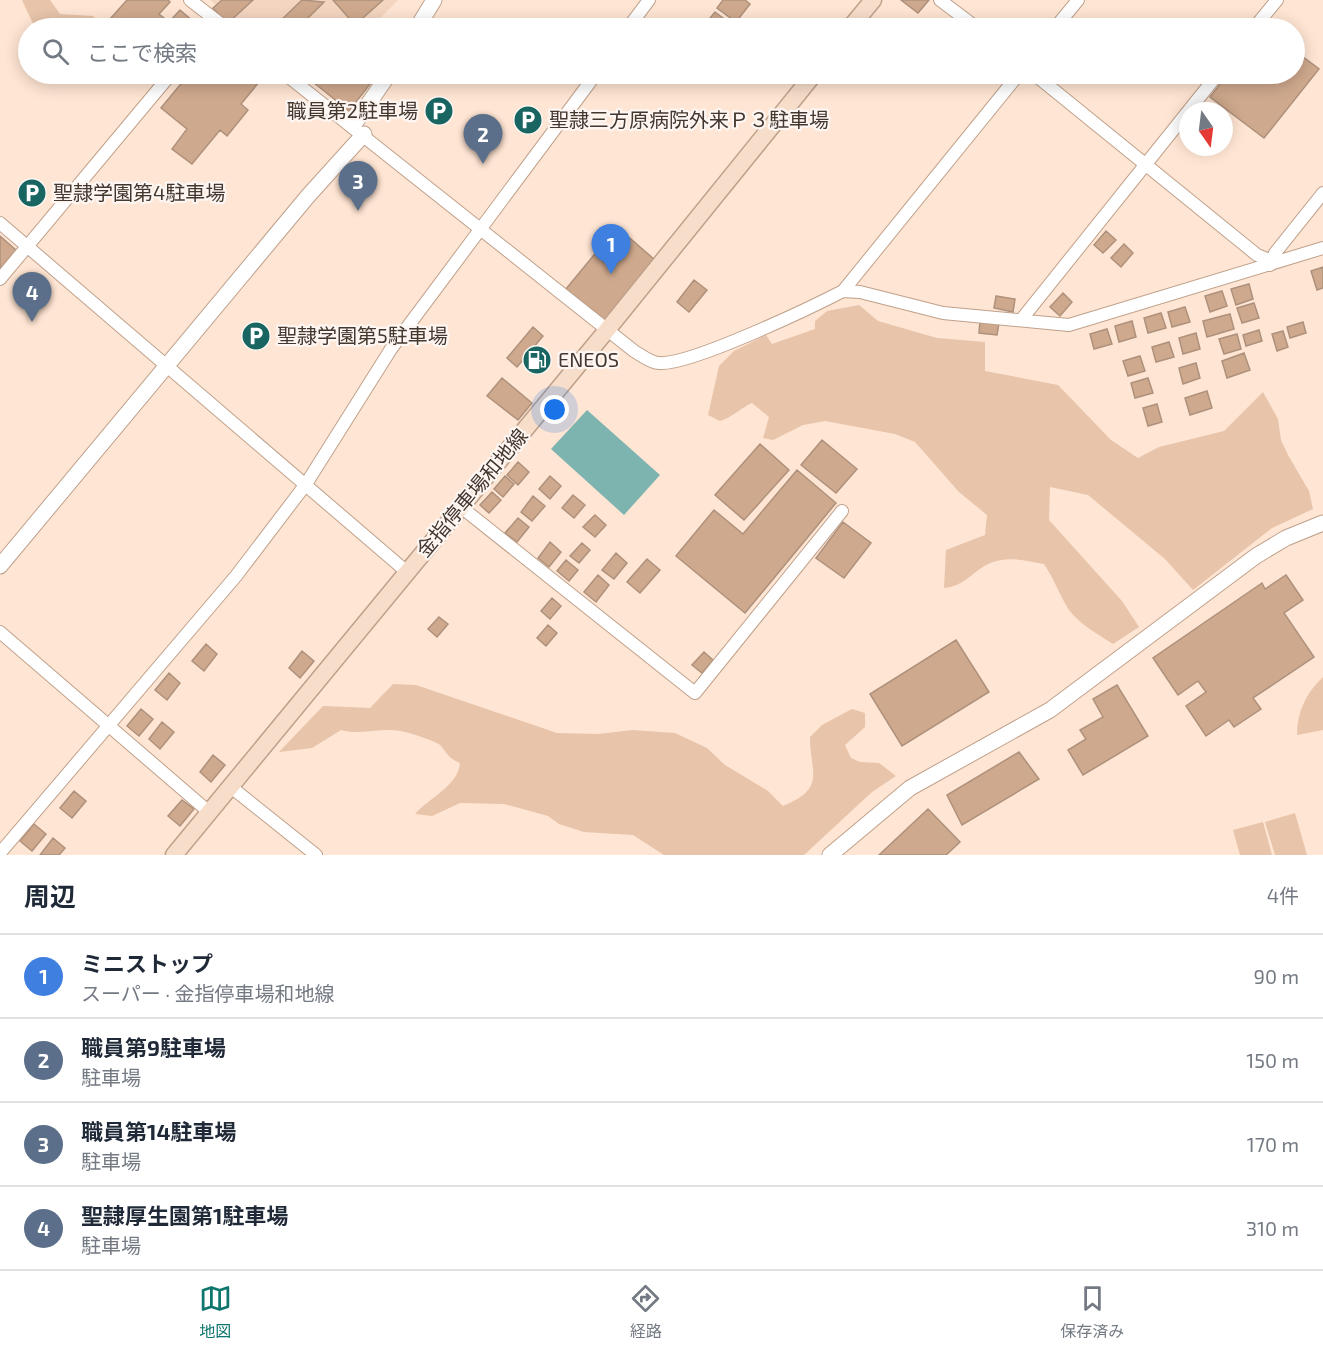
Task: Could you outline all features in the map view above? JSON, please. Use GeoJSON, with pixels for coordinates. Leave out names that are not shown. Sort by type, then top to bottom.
{"type":"FeatureCollection","features":[{"type":"Feature","properties":{"kind":"main road"},"geometry":{"type":"LineString","coordinates":[[858,18],[873,0]]}},
{"type":"Feature","properties":{"kind":"main road","name":"金指停車場和地線"},"geometry":{"type":"LineString","coordinates":[[174,855],[607,330],[806,84]]}},
{"type":"Feature","properties":{"kind":"street"},"geometry":{"type":"LineString","coordinates":[[190,0],[206,18]]}},
{"type":"Feature","properties":{"kind":"street"},"geometry":{"type":"LineString","coordinates":[[423,18],[434,0]]}},
{"type":"Feature","properties":{"kind":"street"},"geometry":{"type":"LineString","coordinates":[[636,18],[649,0]]}},
{"type":"Feature","properties":{"kind":"street"},"geometry":{"type":"LineString","coordinates":[[940,0],[964,18]]}},
{"type":"Feature","properties":{"kind":"street"},"geometry":{"type":"LineString","coordinates":[[1063,18],[1078,0]]}},
{"type":"Feature","properties":{"kind":"street"},"geometry":{"type":"LineString","coordinates":[[1262,18],[1277,0]]}},
{"type":"Feature","properties":{"kind":"street"},"geometry":{"type":"LineString","coordinates":[[0,279],[163,84]]}},
{"type":"Feature","properties":{"kind":"street"},"geometry":{"type":"LineString","coordinates":[[298,84],[359,130],[607,330],[634,351],[658,364],[684,360],[806,311],[843,291],[1011,84]]}},
{"type":"Feature","properties":{"kind":"street"},"geometry":{"type":"LineString","coordinates":[[0,566],[308,196],[359,130],[384,84]]}},
{"type":"Feature","properties":{"kind":"street"},"geometry":{"type":"LineString","coordinates":[[0,853],[236,576],[306,484],[391,349],[589,84]]}},
{"type":"Feature","properties":{"kind":"street"},"geometry":{"type":"LineString","coordinates":[[1046,84],[1257,255],[1267,259],[1269,265]]}},
{"type":"Feature","properties":{"kind":"street"},"geometry":{"type":"LineString","coordinates":[[1021,320],[1210,84]]}},
{"type":"Feature","properties":{"kind":"street"},"geometry":{"type":"LineString","coordinates":[[1269,265],[1275,253],[1323,193]]}},
{"type":"Feature","properties":{"kind":"street"},"geometry":{"type":"LineString","coordinates":[[0,223],[407,572]]}},
{"type":"Feature","properties":{"kind":"street"},"geometry":{"type":"LineString","coordinates":[[843,291],[860,292],[944,313],[1069,325],[1323,248]]}},
{"type":"Feature","properties":{"kind":"street"},"geometry":{"type":"LineString","coordinates":[[461,507],[695,693],[842,511]]}},
{"type":"Feature","properties":{"kind":"street"},"geometry":{"type":"LineString","coordinates":[[830,855],[910,788],[1050,710],[1256,556],[1286,538],[1323,523]]}},
{"type":"Feature","properties":{"kind":"street"},"geometry":{"type":"LineString","coordinates":[[0,632],[209,812]]}},
{"type":"Feature","properties":{"kind":"street"},"geometry":{"type":"LineString","coordinates":[[231,787],[316,855]]}},
{"type":"Feature","properties":{"kind":"shaded area"},"geometry":{"type":"Polygon","coordinates":[[[22,0],[50,0],[60,14],[94,16],[93,18],[30,18],[22,0]]]}},
{"type":"Feature","properties":{"kind":"shaded area"},"geometry":{"type":"Polygon","coordinates":[[[210,0],[398,0],[380,18],[231,18],[210,0]]]}},
{"type":"Feature","properties":{"kind":"shaded area"},"geometry":{"type":"Polygon","coordinates":[[[859,305],[878,321],[937,338],[985,342],[985,371],[1058,385],[1111,440],[1138,458],[1159,447],[1224,431],[1263,392],[1278,419],[1281,440],[1309,491],[1313,509],[1272,528],[1193,590],[1165,559],[1088,495],[1050,487],[1049,520],[1122,601],[1139,627],[1113,644],[1075,617],[1044,564],[999,560],[987,565],[964,581],[944,588],[946,550],[985,535],[987,515],[959,492],[915,442],[895,434],[825,421],[803,425],[773,440],[763,438],[769,417],[752,403],[720,421],[708,415],[719,366],[734,351],[766,335],[772,344],[815,329],[815,321],[827,311],[859,305]]]}},
{"type":"Feature","properties":{"kind":"shaded area"},"geometry":{"type":"Polygon","coordinates":[[[1323,677],[1323,730],[1297,735],[1304,703],[1323,677]]]}},
{"type":"Feature","properties":{"kind":"shaded area"},"geometry":{"type":"Polygon","coordinates":[[[393,684],[416,685],[557,733],[598,734],[632,730],[675,733],[707,748],[725,765],[768,791],[783,806],[806,793],[811,786],[813,770],[810,737],[822,725],[852,709],[865,713],[865,727],[845,745],[851,758],[860,762],[879,763],[896,776],[872,792],[804,855],[664,855],[633,835],[584,832],[559,824],[548,816],[504,804],[460,803],[432,816],[415,814],[449,785],[455,778],[460,763],[450,757],[440,745],[397,730],[349,732],[341,730],[312,748],[279,752],[323,706],[370,708],[393,684]]]}},
{"type":"Feature","properties":{"kind":"shaded area"},"geometry":{"type":"Polygon","coordinates":[[[1295,813],[1307,855],[1275,855],[1265,822],[1295,813]]]}},
{"type":"Feature","properties":{"kind":"shaded area"},"geometry":{"type":"Polygon","coordinates":[[[1263,822],[1272,855],[1240,855],[1233,830],[1263,822]]]}},
{"type":"Feature","properties":{"kind":"water"},"geometry":{"type":"Polygon","coordinates":[[[587,410],[660,475],[624,515],[551,449],[587,410]]]}},
{"type":"Feature","properties":{"kind":"building"},"geometry":{"type":"Polygon","coordinates":[[[127,0],[168,0],[170,2],[159,14],[164,18],[111,18],[127,0]]]}},
{"type":"Feature","properties":{"kind":"building"},"geometry":{"type":"Polygon","coordinates":[[[222,0],[253,0],[234,18],[222,18],[213,8],[222,0]]]}},
{"type":"Feature","properties":{"kind":"building"},"geometry":{"type":"Polygon","coordinates":[[[302,0],[324,2],[308,18],[283,18],[302,0]]]}},
{"type":"Feature","properties":{"kind":"building"},"geometry":{"type":"Polygon","coordinates":[[[333,0],[383,0],[363,18],[349,18],[333,0]]]}},
{"type":"Feature","properties":{"kind":"building"},"geometry":{"type":"Polygon","coordinates":[[[723,0],[745,0],[750,4],[739,18],[731,18],[717,8],[723,0]]]}},
{"type":"Feature","properties":{"kind":"building"},"geometry":{"type":"Polygon","coordinates":[[[901,0],[929,0],[918,13],[901,0]]]}},
{"type":"Feature","properties":{"kind":"building"},"geometry":{"type":"Polygon","coordinates":[[[180,10],[189,18],[173,18],[180,10]]]}},
{"type":"Feature","properties":{"kind":"building"},"geometry":{"type":"Polygon","coordinates":[[[715,12],[723,18],[710,18],[715,12]]]}},
{"type":"Feature","properties":{"kind":"building"},"geometry":{"type":"Polygon","coordinates":[[[1305,58],[1319,69],[1264,138],[1233,114],[1233,102],[1217,102],[1210,97],[1220,84],[1305,84],[1305,58]]]}},
{"type":"Feature","properties":{"kind":"building"},"geometry":{"type":"Polygon","coordinates":[[[181,84],[257,84],[241,104],[248,110],[227,136],[220,130],[192,164],[172,149],[187,129],[161,108],[181,84]]]}},
{"type":"Feature","properties":{"kind":"building"},"geometry":{"type":"Polygon","coordinates":[[[315,84],[370,84],[349,111],[315,84]]]}},
{"type":"Feature","properties":{"kind":"building"},"geometry":{"type":"Polygon","coordinates":[[[617,227],[655,260],[606,321],[566,289],[617,227]]]}},
{"type":"Feature","properties":{"kind":"building"},"geometry":{"type":"Polygon","coordinates":[[[1106,231],[1116,240],[1103,253],[1094,245],[1106,231]]]}},
{"type":"Feature","properties":{"kind":"building"},"geometry":{"type":"Polygon","coordinates":[[[614,233],[629,245],[610,267],[596,255],[614,233]]]}},
{"type":"Feature","properties":{"kind":"building"},"geometry":{"type":"Polygon","coordinates":[[[0,236],[16,250],[0,269],[0,236]]]}},
{"type":"Feature","properties":{"kind":"building"},"geometry":{"type":"Polygon","coordinates":[[[1124,244],[1133,253],[1121,267],[1111,258],[1124,244]]]}},
{"type":"Feature","properties":{"kind":"building"},"geometry":{"type":"Polygon","coordinates":[[[1323,267],[1323,288],[1317,290],[1311,271],[1323,267]]]}},
{"type":"Feature","properties":{"kind":"building"},"geometry":{"type":"Polygon","coordinates":[[[694,280],[707,290],[689,312],[677,302],[694,280]]]}},
{"type":"Feature","properties":{"kind":"building"},"geometry":{"type":"Polygon","coordinates":[[[1249,284],[1253,299],[1236,305],[1231,289],[1249,284]]]}},
{"type":"Feature","properties":{"kind":"building"},"geometry":{"type":"Polygon","coordinates":[[[1222,291],[1227,306],[1210,312],[1205,296],[1222,291]]]}},
{"type":"Feature","properties":{"kind":"building"},"geometry":{"type":"Polygon","coordinates":[[[1063,293],[1072,302],[1060,316],[1050,307],[1063,293]]]}},
{"type":"Feature","properties":{"kind":"building"},"geometry":{"type":"Polygon","coordinates":[[[996,296],[1015,299],[1013,312],[994,308],[996,296]]]}},
{"type":"Feature","properties":{"kind":"building"},"geometry":{"type":"Polygon","coordinates":[[[1254,303],[1259,318],[1242,323],[1237,308],[1254,303]]]}},
{"type":"Feature","properties":{"kind":"building"},"geometry":{"type":"Polygon","coordinates":[[[1185,307],[1190,322],[1172,327],[1168,312],[1185,307]]]}},
{"type":"Feature","properties":{"kind":"building"},"geometry":{"type":"Polygon","coordinates":[[[1161,313],[1166,328],[1148,333],[1144,318],[1161,313]]]}},
{"type":"Feature","properties":{"kind":"building"},"geometry":{"type":"Polygon","coordinates":[[[1230,314],[1234,329],[1207,337],[1203,321],[1230,314]]]}},
{"type":"Feature","properties":{"kind":"building"},"geometry":{"type":"Polygon","coordinates":[[[980,321],[999,323],[997,335],[979,333],[980,321]]]}},
{"type":"Feature","properties":{"kind":"building"},"geometry":{"type":"Polygon","coordinates":[[[1132,321],[1136,337],[1119,342],[1115,326],[1132,321]]]}},
{"type":"Feature","properties":{"kind":"building"},"geometry":{"type":"Polygon","coordinates":[[[1303,322],[1306,333],[1290,338],[1287,327],[1303,322]]]}},
{"type":"Feature","properties":{"kind":"building"},"geometry":{"type":"Polygon","coordinates":[[[533,327],[543,336],[517,367],[507,358],[533,327]]]}},
{"type":"Feature","properties":{"kind":"building"},"geometry":{"type":"Polygon","coordinates":[[[1107,329],[1112,344],[1094,349],[1090,334],[1107,329]]]}},
{"type":"Feature","properties":{"kind":"building"},"geometry":{"type":"Polygon","coordinates":[[[1259,330],[1262,341],[1246,346],[1243,335],[1259,330]]]}},
{"type":"Feature","properties":{"kind":"building"},"geometry":{"type":"Polygon","coordinates":[[[1283,331],[1288,347],[1277,351],[1272,334],[1283,331]]]}},
{"type":"Feature","properties":{"kind":"building"},"geometry":{"type":"Polygon","coordinates":[[[1196,333],[1200,349],[1183,354],[1179,338],[1196,333]]]}},
{"type":"Feature","properties":{"kind":"building"},"geometry":{"type":"Polygon","coordinates":[[[1237,334],[1241,349],[1224,354],[1219,339],[1237,334]]]}},
{"type":"Feature","properties":{"kind":"building"},"geometry":{"type":"Polygon","coordinates":[[[1169,342],[1174,357],[1156,362],[1152,347],[1169,342]]]}},
{"type":"Feature","properties":{"kind":"building"},"geometry":{"type":"Polygon","coordinates":[[[1244,353],[1250,370],[1227,378],[1222,361],[1244,353]]]}},
{"type":"Feature","properties":{"kind":"building"},"geometry":{"type":"Polygon","coordinates":[[[1140,356],[1145,371],[1128,376],[1123,361],[1140,356]]]}},
{"type":"Feature","properties":{"kind":"building"},"geometry":{"type":"Polygon","coordinates":[[[1196,363],[1200,378],[1183,384],[1179,368],[1196,363]]]}},
{"type":"Feature","properties":{"kind":"building"},"geometry":{"type":"Polygon","coordinates":[[[502,378],[532,403],[518,420],[487,396],[502,378]]]}},
{"type":"Feature","properties":{"kind":"building"},"geometry":{"type":"Polygon","coordinates":[[[1148,378],[1153,393],[1135,398],[1131,383],[1148,378]]]}},
{"type":"Feature","properties":{"kind":"building"},"geometry":{"type":"Polygon","coordinates":[[[1207,391],[1212,408],[1190,415],[1185,398],[1207,391]]]}},
{"type":"Feature","properties":{"kind":"building"},"geometry":{"type":"Polygon","coordinates":[[[1157,404],[1162,422],[1148,426],[1143,408],[1157,404]]]}},
{"type":"Feature","properties":{"kind":"building"},"geometry":{"type":"Polygon","coordinates":[[[822,440],[857,469],[836,493],[801,465],[822,440]]]}},
{"type":"Feature","properties":{"kind":"building"},"geometry":{"type":"Polygon","coordinates":[[[760,444],[789,470],[744,520],[715,495],[760,444]]]}},
{"type":"Feature","properties":{"kind":"building"},"geometry":{"type":"Polygon","coordinates":[[[518,462],[529,472],[518,485],[507,475],[518,462]]]}},
{"type":"Feature","properties":{"kind":"building"},"geometry":{"type":"Polygon","coordinates":[[[797,470],[836,503],[745,613],[676,556],[714,510],[743,534],[797,470]]]}},
{"type":"Feature","properties":{"kind":"building"},"geometry":{"type":"Polygon","coordinates":[[[505,476],[514,484],[503,497],[494,489],[505,476]]]}},
{"type":"Feature","properties":{"kind":"building"},"geometry":{"type":"Polygon","coordinates":[[[550,476],[561,486],[550,499],[539,489],[550,476]]]}},
{"type":"Feature","properties":{"kind":"building"},"geometry":{"type":"Polygon","coordinates":[[[492,492],[501,500],[489,513],[480,505],[492,492]]]}},
{"type":"Feature","properties":{"kind":"building"},"geometry":{"type":"Polygon","coordinates":[[[573,495],[585,505],[574,518],[562,508],[573,495]]]}},
{"type":"Feature","properties":{"kind":"building"},"geometry":{"type":"Polygon","coordinates":[[[533,496],[545,506],[532,521],[521,512],[533,496]]]}},
{"type":"Feature","properties":{"kind":"building"},"geometry":{"type":"Polygon","coordinates":[[[595,515],[606,525],[595,537],[583,527],[595,515]]]}},
{"type":"Feature","properties":{"kind":"building"},"geometry":{"type":"Polygon","coordinates":[[[518,518],[529,527],[517,542],[505,533],[518,518]]]}},
{"type":"Feature","properties":{"kind":"building"},"geometry":{"type":"Polygon","coordinates":[[[843,522],[871,543],[844,578],[816,558],[843,522]]]}},
{"type":"Feature","properties":{"kind":"building"},"geometry":{"type":"Polygon","coordinates":[[[550,542],[561,552],[549,567],[538,558],[550,542]]]}},
{"type":"Feature","properties":{"kind":"building"},"geometry":{"type":"Polygon","coordinates":[[[582,543],[590,550],[579,563],[570,556],[582,543]]]}},
{"type":"Feature","properties":{"kind":"building"},"geometry":{"type":"Polygon","coordinates":[[[616,553],[627,563],[614,579],[602,570],[616,553]]]}},
{"type":"Feature","properties":{"kind":"building"},"geometry":{"type":"Polygon","coordinates":[[[647,559],[660,570],[640,593],[627,582],[647,559]]]}},
{"type":"Feature","properties":{"kind":"building"},"geometry":{"type":"Polygon","coordinates":[[[566,560],[578,570],[569,581],[557,571],[566,560]]]}},
{"type":"Feature","properties":{"kind":"building"},"geometry":{"type":"Polygon","coordinates":[[[598,575],[609,585],[596,602],[584,592],[598,575]]]}},
{"type":"Feature","properties":{"kind":"building"},"geometry":{"type":"Polygon","coordinates":[[[1286,575],[1303,600],[1284,613],[1314,657],[1253,698],[1261,709],[1234,727],[1229,720],[1206,736],[1186,706],[1206,692],[1198,681],[1178,695],[1153,658],[1262,583],[1265,589],[1286,575]]]}},
{"type":"Feature","properties":{"kind":"building"},"geometry":{"type":"Polygon","coordinates":[[[552,598],[561,606],[550,619],[541,611],[552,598]]]}},
{"type":"Feature","properties":{"kind":"building"},"geometry":{"type":"Polygon","coordinates":[[[439,617],[448,624],[437,637],[428,629],[439,617]]]}},
{"type":"Feature","properties":{"kind":"building"},"geometry":{"type":"Polygon","coordinates":[[[548,625],[557,633],[546,646],[537,638],[548,625]]]}},
{"type":"Feature","properties":{"kind":"building"},"geometry":{"type":"Polygon","coordinates":[[[956,640],[989,692],[902,746],[870,694],[956,640]]]}},
{"type":"Feature","properties":{"kind":"building"},"geometry":{"type":"Polygon","coordinates":[[[206,644],[217,654],[204,671],[192,661],[206,644]]]}},
{"type":"Feature","properties":{"kind":"building"},"geometry":{"type":"Polygon","coordinates":[[[302,651],[314,661],[300,678],[289,668],[302,651]]]}},
{"type":"Feature","properties":{"kind":"building"},"geometry":{"type":"Polygon","coordinates":[[[704,652],[713,660],[702,673],[692,665],[704,652]]]}},
{"type":"Feature","properties":{"kind":"building"},"geometry":{"type":"Polygon","coordinates":[[[169,673],[180,683],[167,700],[155,690],[169,673]]]}},
{"type":"Feature","properties":{"kind":"building"},"geometry":{"type":"Polygon","coordinates":[[[1117,685],[1148,736],[1083,775],[1068,750],[1086,739],[1080,730],[1103,717],[1093,699],[1117,685]]]}},
{"type":"Feature","properties":{"kind":"building"},"geometry":{"type":"Polygon","coordinates":[[[141,709],[153,719],[139,736],[127,726],[141,709]]]}},
{"type":"Feature","properties":{"kind":"building"},"geometry":{"type":"Polygon","coordinates":[[[162,722],[174,732],[160,749],[149,739],[162,722]]]}},
{"type":"Feature","properties":{"kind":"building"},"geometry":{"type":"Polygon","coordinates":[[[1019,752],[1039,779],[962,825],[947,795],[1019,752]]]}},
{"type":"Feature","properties":{"kind":"building"},"geometry":{"type":"Polygon","coordinates":[[[213,755],[225,765],[211,782],[200,772],[213,755]]]}},
{"type":"Feature","properties":{"kind":"building"},"geometry":{"type":"Polygon","coordinates":[[[74,791],[86,801],[72,818],[60,808],[74,791]]]}},
{"type":"Feature","properties":{"kind":"building"},"geometry":{"type":"Polygon","coordinates":[[[182,800],[194,809],[180,826],[168,816],[182,800]]]}},
{"type":"Feature","properties":{"kind":"building"},"geometry":{"type":"Polygon","coordinates":[[[928,809],[960,842],[946,855],[879,855],[928,809]]]}},
{"type":"Feature","properties":{"kind":"building"},"geometry":{"type":"Polygon","coordinates":[[[34,824],[46,834],[32,851],[20,841],[34,824]]]}},
{"type":"Feature","properties":{"kind":"building"},"geometry":{"type":"Polygon","coordinates":[[[53,838],[65,848],[59,855],[40,855],[53,838]]]}},
{"type":"Feature","properties":{"kind":"place","name":"職員第2駐車場"},"geometry":{"type":"Point","coordinates":[439,111]}},
{"type":"Feature","properties":{"kind":"place","name":"聖隷三方原病院外来Ｐ３駐車場"},"geometry":{"type":"Point","coordinates":[528,120]}},
{"type":"Feature","properties":{"kind":"place","name":"職員第9駐車場"},"geometry":{"type":"Point","coordinates":[483,164]}},
{"type":"Feature","properties":{"kind":"place","name":"聖隷学園第4駐車場"},"geometry":{"type":"Point","coordinates":[32,193]}},
{"type":"Feature","properties":{"kind":"place","name":"職員第14駐車場"},"geometry":{"type":"Point","coordinates":[358,211]}},
{"type":"Feature","properties":{"kind":"place","name":"ミニストップ"},"geometry":{"type":"Point","coordinates":[611,274]}},
{"type":"Feature","properties":{"kind":"place","name":"聖隷厚生園第1駐車場"},"geometry":{"type":"Point","coordinates":[32,322]}},
{"type":"Feature","properties":{"kind":"place","name":"聖隷学園第5駐車場"},"geometry":{"type":"Point","coordinates":[256,336]}},
{"type":"Feature","properties":{"kind":"place","name":"ENEOS"},"geometry":{"type":"Point","coordinates":[537,360]}}]}
